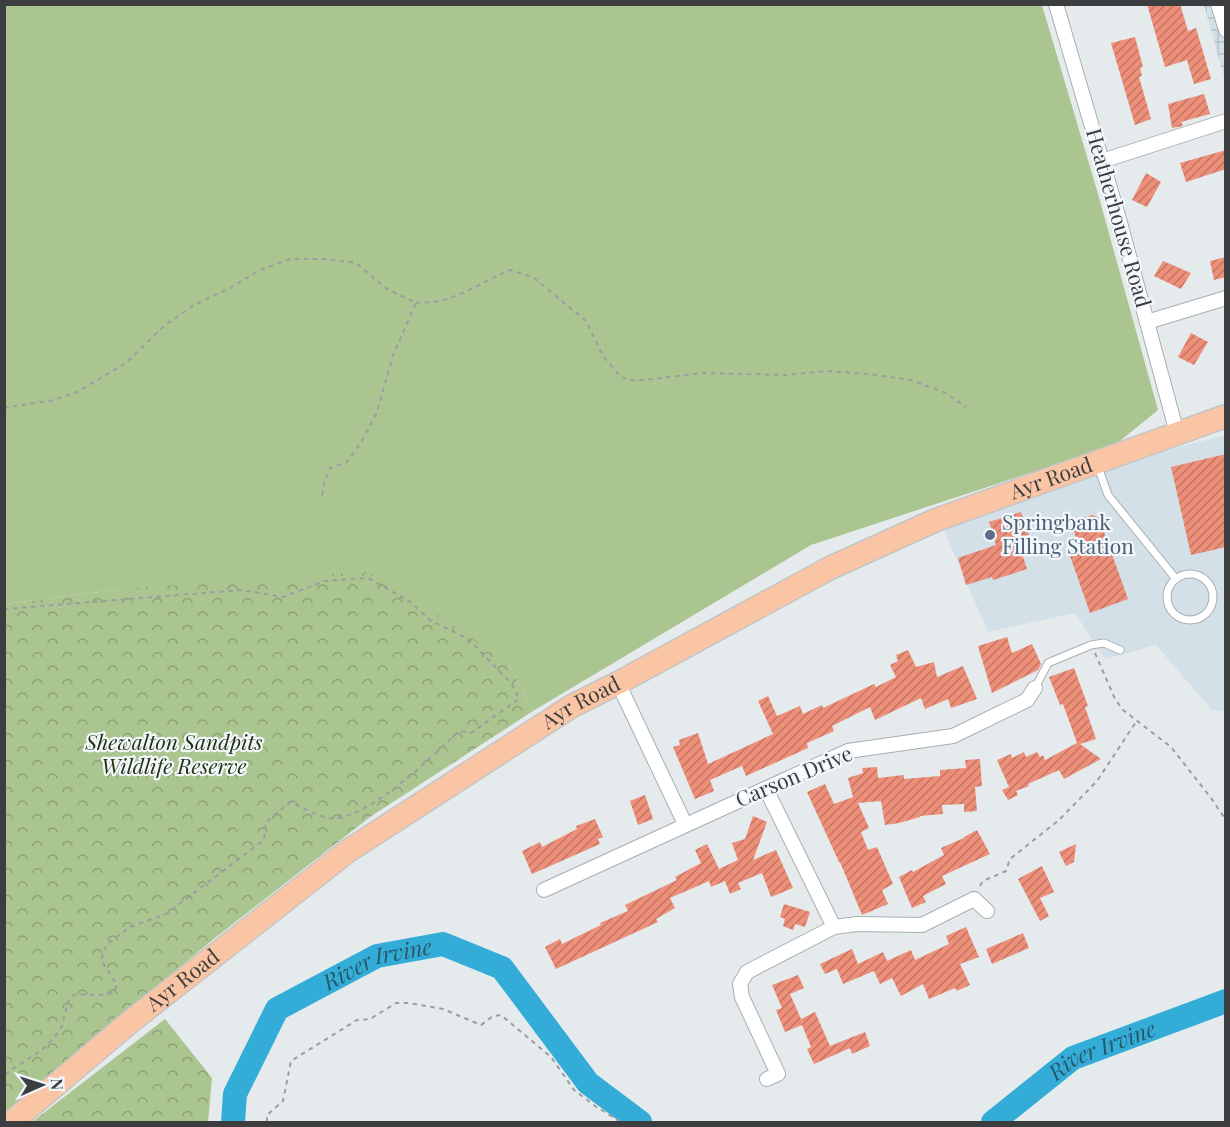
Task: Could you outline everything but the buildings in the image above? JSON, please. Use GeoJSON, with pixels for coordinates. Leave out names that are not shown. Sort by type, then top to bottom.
{"type":"FeatureCollection","features":[{"type":"Feature","properties":{"kind":"main road","name":"Ayr Road"},"geometry":{"type":"LineString","coordinates":[[12,1122],[130,1022],[348,851],[572,706],[840,564],[936,520],[1226,416]]}},
{"type":"Feature","properties":{"kind":"street","name":"Heatherhouse Road"},"geometry":{"type":"LineString","coordinates":[[1056,4],[1178,433]]}},
{"type":"Feature","properties":{"kind":"street"},"geometry":{"type":"LineString","coordinates":[[1218,4],[1226,30]]}},
{"type":"Feature","properties":{"kind":"street"},"geometry":{"type":"LineString","coordinates":[[1102,161],[1226,121]]}},
{"type":"Feature","properties":{"kind":"street"},"geometry":{"type":"LineString","coordinates":[[1147,322],[1226,298]]}},
{"type":"Feature","properties":{"kind":"street"},"geometry":{"type":"LineString","coordinates":[[618,683],[685,824]]}},
{"type":"Feature","properties":{"kind":"street","name":"Carson Drive"},"geometry":{"type":"LineString","coordinates":[[544,890],[848,751],[953,736],[1028,700],[1035,688]]}},
{"type":"Feature","properties":{"kind":"street"},"geometry":{"type":"LineString","coordinates":[[766,789],[834,927]]}},
{"type":"Feature","properties":{"kind":"street"},"geometry":{"type":"LineString","coordinates":[[767,1079],[778,1074],[742,997],[740,984],[747,972],[834,927],[857,924],[922,925],[974,899],[987,910]]}},
{"type":"Feature","properties":{"kind":"lane"},"geometry":{"type":"LineString","coordinates":[[1096,461],[1108,495],[1176,579]]}},
{"type":"Feature","properties":{"kind":"lane"},"geometry":{"type":"LineString","coordinates":[[1191,574],[1205,580],[1213,593],[1213,601],[1206,614],[1193,621],[1179,617],[1173,612],[1167,599],[1168,591],[1176,579],[1191,574]]}},
{"type":"Feature","properties":{"kind":"lane"},"geometry":{"type":"LineString","coordinates":[[1035,688],[1048,663],[1091,645],[1104,643],[1120,650]]}},
{"type":"Feature","properties":{"kind":"path"},"geometry":{"type":"LineString","coordinates":[[4,408],[54,400],[77,392],[126,363],[164,326],[194,305],[230,288],[260,270],[291,259],[327,259],[356,263],[387,289],[416,303],[440,301],[475,288],[511,270],[534,278],[586,321],[603,356],[621,377],[636,381],[702,373],[787,375],[825,371],[869,374],[911,380],[946,393],[966,407]]}},
{"type":"Feature","properties":{"kind":"path"},"geometry":{"type":"LineString","coordinates":[[322,496],[330,468],[347,462],[362,441],[377,412],[393,355],[416,303]]}},
{"type":"Feature","properties":{"kind":"path"},"geometry":{"type":"LineString","coordinates":[[4,609],[241,590],[283,597],[325,581],[368,578],[411,603],[430,620],[468,639],[511,683],[519,699],[471,733],[459,731],[390,792],[349,817],[328,818],[290,802],[266,822],[264,840],[166,914],[130,927],[107,944],[101,960],[117,985],[114,992],[101,997],[81,993],[71,996],[64,1008],[62,1025],[47,1046],[4,1076]]}},
{"type":"Feature","properties":{"kind":"path"},"geometry":{"type":"LineString","coordinates":[[1091,645],[1115,699],[1136,722],[1171,747],[1226,820]]}},
{"type":"Feature","properties":{"kind":"path"},"geometry":{"type":"LineString","coordinates":[[974,899],[983,881],[1006,871],[1010,859],[1059,820],[1097,781],[1136,722]]}},
{"type":"Feature","properties":{"kind":"path"},"geometry":{"type":"LineString","coordinates":[[267,1122],[267,1115],[283,1101],[291,1061],[357,1020],[370,1019],[396,1003],[409,1003],[443,1009],[481,1025],[493,1016],[501,1015],[551,1057],[574,1090],[621,1122]]}},
{"type":"Feature","properties":{"kind":"shaded area"},"geometry":{"type":"Polygon","coordinates":[[[1204,5],[1225,5],[1225,81],[1204,5]]]}},
{"type":"Feature","properties":{"kind":"shaded area"},"geometry":{"type":"Polygon","coordinates":[[[1225,435],[1225,712],[1212,710],[1156,645],[1105,659],[1075,613],[988,632],[943,528],[1137,458],[1225,435]]]}},
{"type":"Feature","properties":{"kind":"green space"},"geometry":{"type":"Polygon","coordinates":[[[4,5],[1042,5],[1158,410],[1115,445],[811,545],[533,711],[509,664],[123,589],[5,604],[4,5]]]}},
{"type":"Feature","properties":{"kind":"green space","name":"Shewalton Sandpits Wildlife Reserve"},"geometry":{"type":"Polygon","coordinates":[[[366,572],[402,590],[509,664],[533,711],[370,817],[215,938],[5,1112],[5,604],[123,589],[366,572]]]}},
{"type":"Feature","properties":{"kind":"green space"},"geometry":{"type":"Polygon","coordinates":[[[165,1019],[212,1078],[208,1122],[32,1122],[165,1019]]]}},
{"type":"Feature","properties":{"kind":"waterway","name":"River Irvine"},"geometry":{"type":"LineString","coordinates":[[233,1122],[235,1094],[277,1009],[377,956],[443,944],[502,968],[588,1083],[640,1122]]}},
{"type":"Feature","properties":{"kind":"waterway","name":"River Irvine"},"geometry":{"type":"LineString","coordinates":[[993,1122],[1073,1058],[1226,1001]]}},
{"type":"Feature","properties":{"kind":"place","name":"Springbank Filling Station"},"geometry":{"type":"Point","coordinates":[990,535]}}]}
